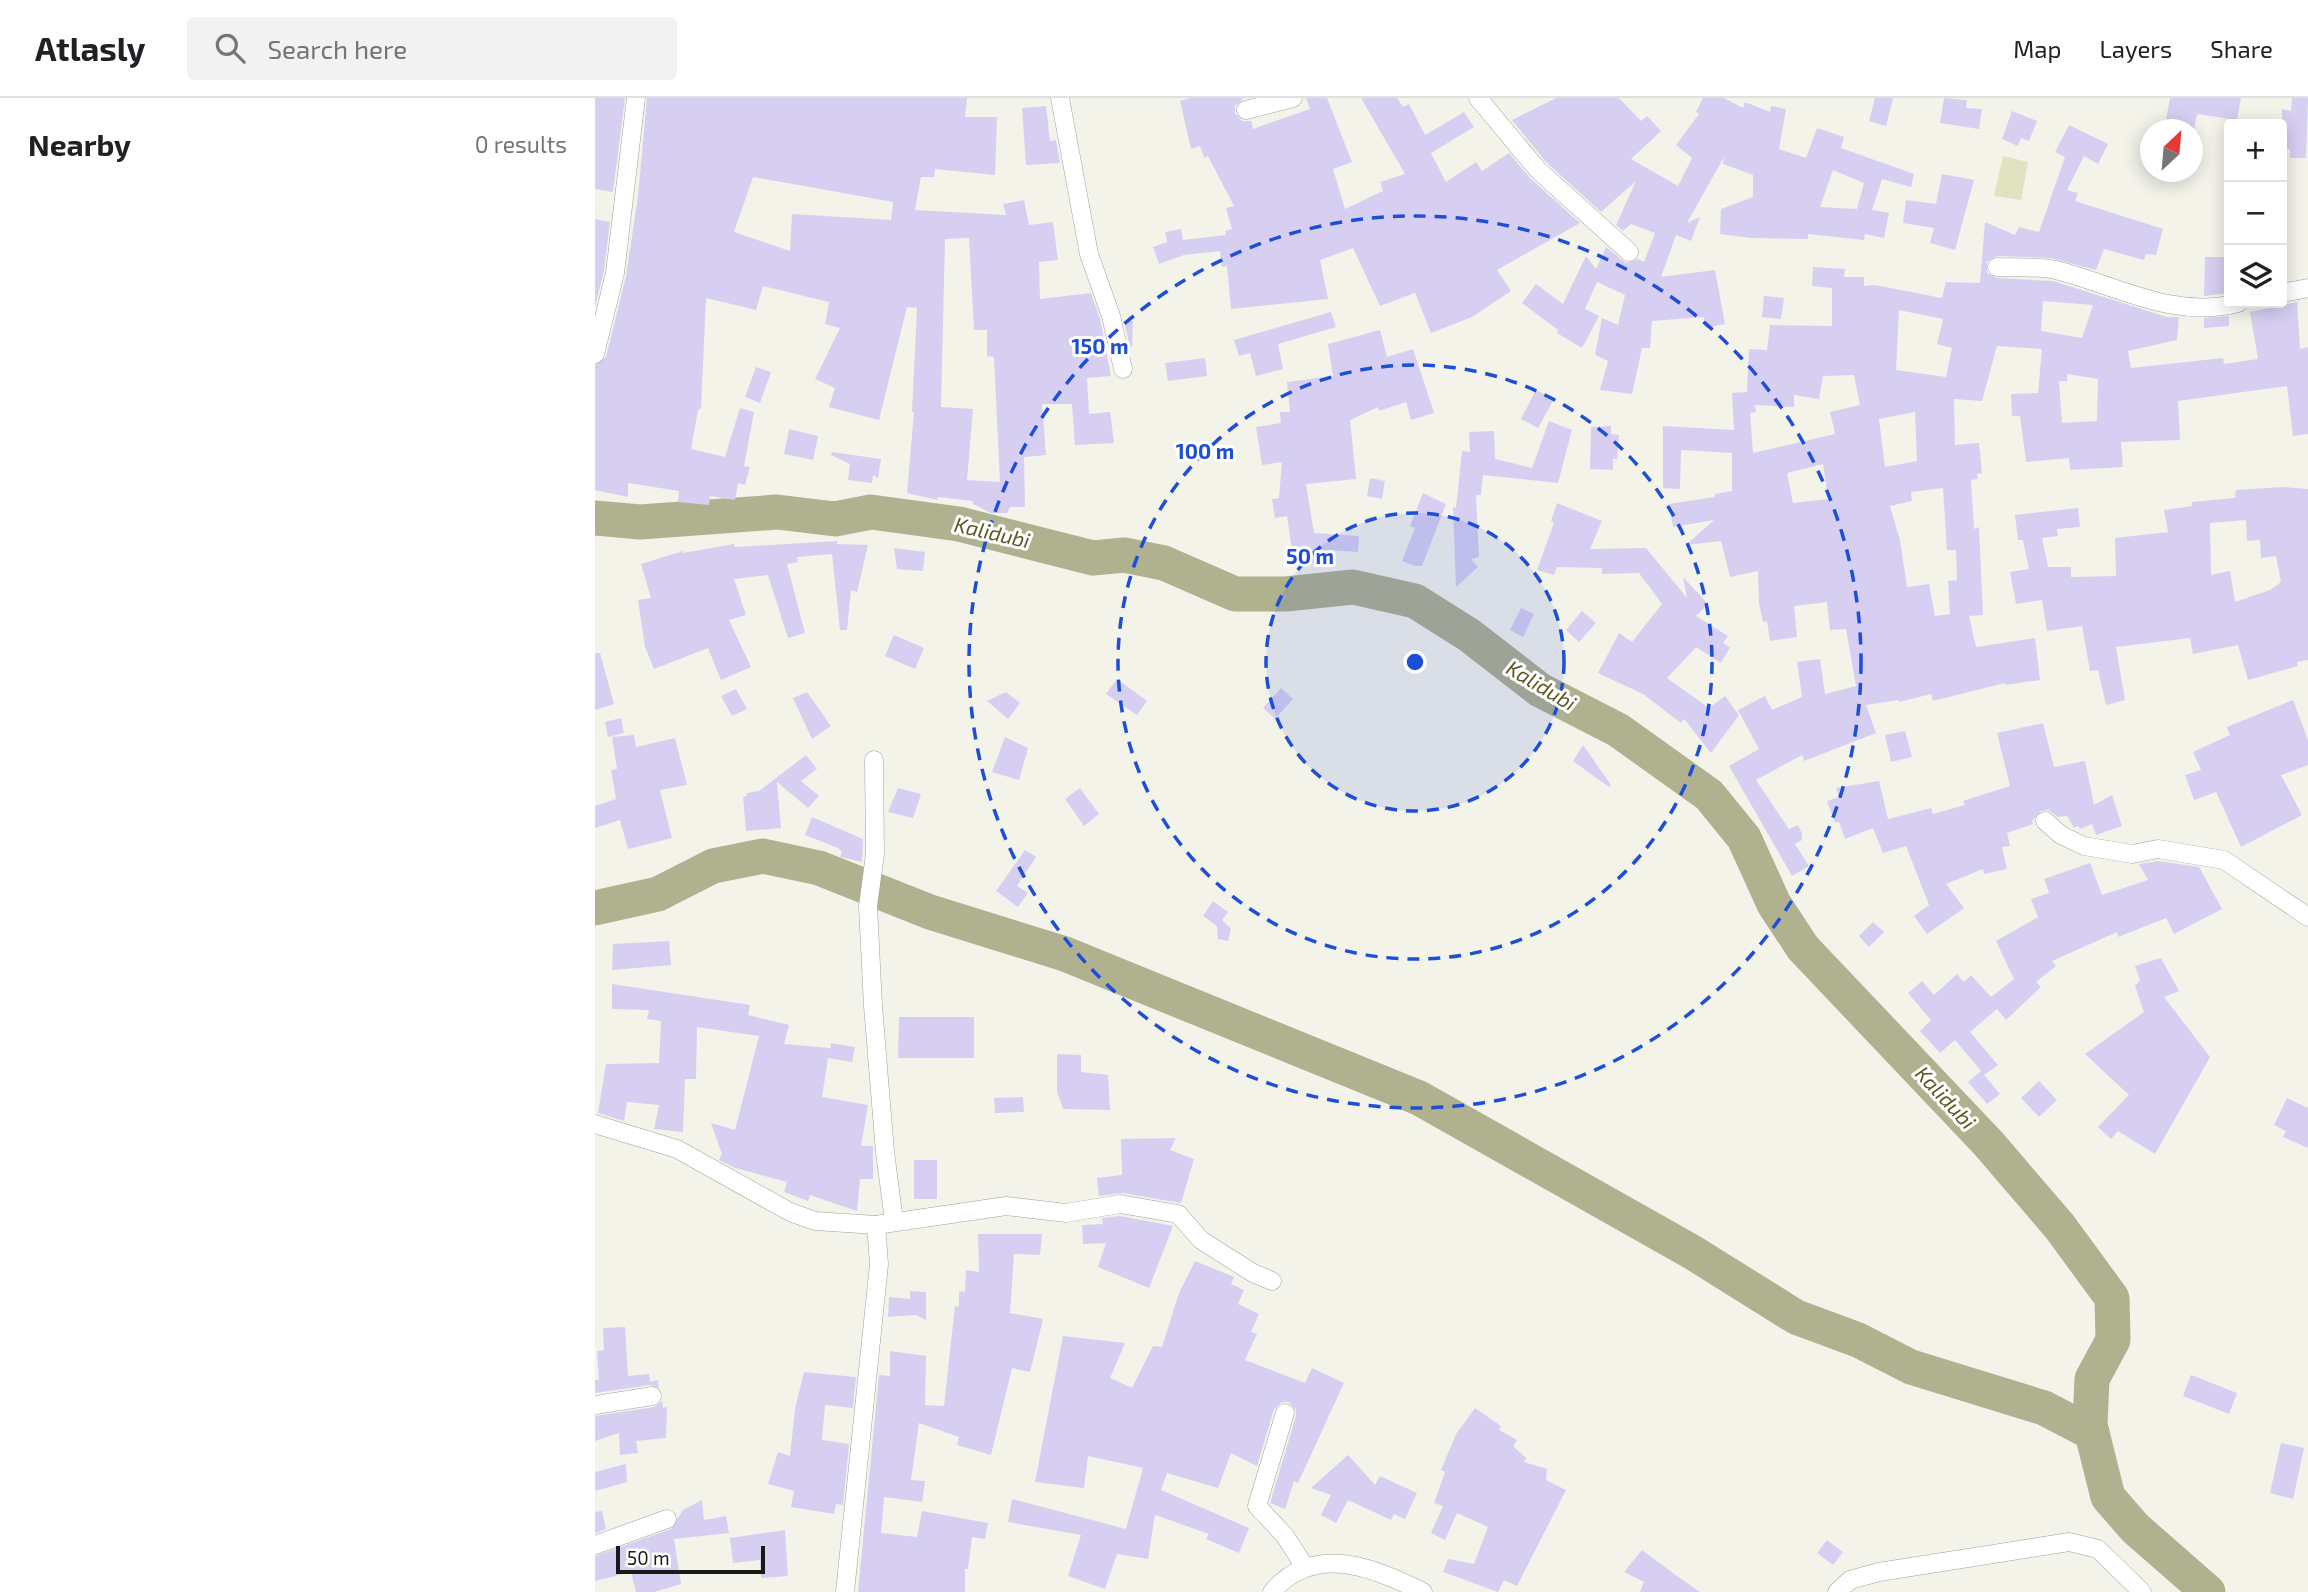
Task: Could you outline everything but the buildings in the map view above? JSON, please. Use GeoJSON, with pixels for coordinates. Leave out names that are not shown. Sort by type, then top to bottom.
{"type":"FeatureCollection","features":[{"type":"Feature","properties":{"kind":"street"},"geometry":{"type":"LineString","coordinates":[[595,354],[615,273],[636,98]]}},
{"type":"Feature","properties":{"kind":"street"},"geometry":{"type":"LineString","coordinates":[[1060,98],[1089,254],[1111,316],[1123,369]]}},
{"type":"Feature","properties":{"kind":"street"},"geometry":{"type":"LineString","coordinates":[[1247,110],[1293,98]]}},
{"type":"Feature","properties":{"kind":"street"},"geometry":{"type":"LineString","coordinates":[[1478,98],[1538,170],[1629,251]]}},
{"type":"Feature","properties":{"kind":"street"},"geometry":{"type":"LineString","coordinates":[[1997,267],[2052,269],[2135,298],[2180,306],[2224,306]]}},
{"type":"Feature","properties":{"kind":"street"},"geometry":{"type":"LineString","coordinates":[[2287,292],[2308,288]]}},
{"type":"Feature","properties":{"kind":"street"},"geometry":{"type":"LineString","coordinates":[[874,760],[875,854],[869,906],[873,1006],[885,1152],[894,1221]]}},
{"type":"Feature","properties":{"kind":"street"},"geometry":{"type":"LineString","coordinates":[[2045,821],[2061,835],[2084,846],[2131,854],[2158,849],[2224,860],[2308,917]]}},
{"type":"Feature","properties":{"kind":"street"},"geometry":{"type":"LineString","coordinates":[[595,1124],[677,1149],[790,1212],[815,1221],[876,1225],[1006,1206],[1066,1213],[1120,1204],[1178,1214],[1201,1240],[1253,1273],[1272,1280]]}},
{"type":"Feature","properties":{"kind":"street"},"geometry":{"type":"LineString","coordinates":[[845,1592],[879,1264],[876,1225]]}},
{"type":"Feature","properties":{"kind":"street"},"geometry":{"type":"LineString","coordinates":[[595,1405],[652,1396]]}},
{"type":"Feature","properties":{"kind":"street"},"geometry":{"type":"LineString","coordinates":[[1285,1413],[1258,1506],[1285,1536],[1305,1567]]}},
{"type":"Feature","properties":{"kind":"street"},"geometry":{"type":"LineString","coordinates":[[595,1545],[667,1519]]}},
{"type":"Feature","properties":{"kind":"street"},"geometry":{"type":"LineString","coordinates":[[1837,1592],[1850,1580],[1879,1572],[2069,1542],[2098,1549],[2142,1592]]}},
{"type":"Feature","properties":{"kind":"street"},"geometry":{"type":"LineString","coordinates":[[1272,1592],[1305,1567],[1338,1561],[1413,1590]]}},
{"type":"Feature","properties":{"kind":"green space"},"geometry":{"type":"Polygon","coordinates":[[[2003,156],[2028,162],[2021,200],[1994,196],[2003,156]]]}},
{"type":"Feature","properties":{"kind":"waterway","name":"Kalidubi"},"geometry":{"type":"LineString","coordinates":[[595,518],[640,522],[777,512],[835,519],[871,512],[959,524],[1093,558],[1124,555],[1164,563],[1235,594],[1286,594],[1353,587],[1415,601],[1469,635],[1540,690],[1618,730],[1709,795],[1744,838],[1774,904],[1803,948],[1988,1143],[2060,1227],[2112,1298],[2113,1340],[2092,1379],[2090,1425],[2108,1497],[2135,1528],[2208,1592]]}},
{"type":"Feature","properties":{"kind":"waterway","name":"Kalidubi"},"geometry":{"type":"LineString","coordinates":[[595,908],[658,894],[713,866],[763,856],[819,868],[930,912],[1065,954],[1419,1098],[1692,1252],[1796,1317],[1858,1340],[1911,1367],[2044,1408],[2092,1433]]}}]}
